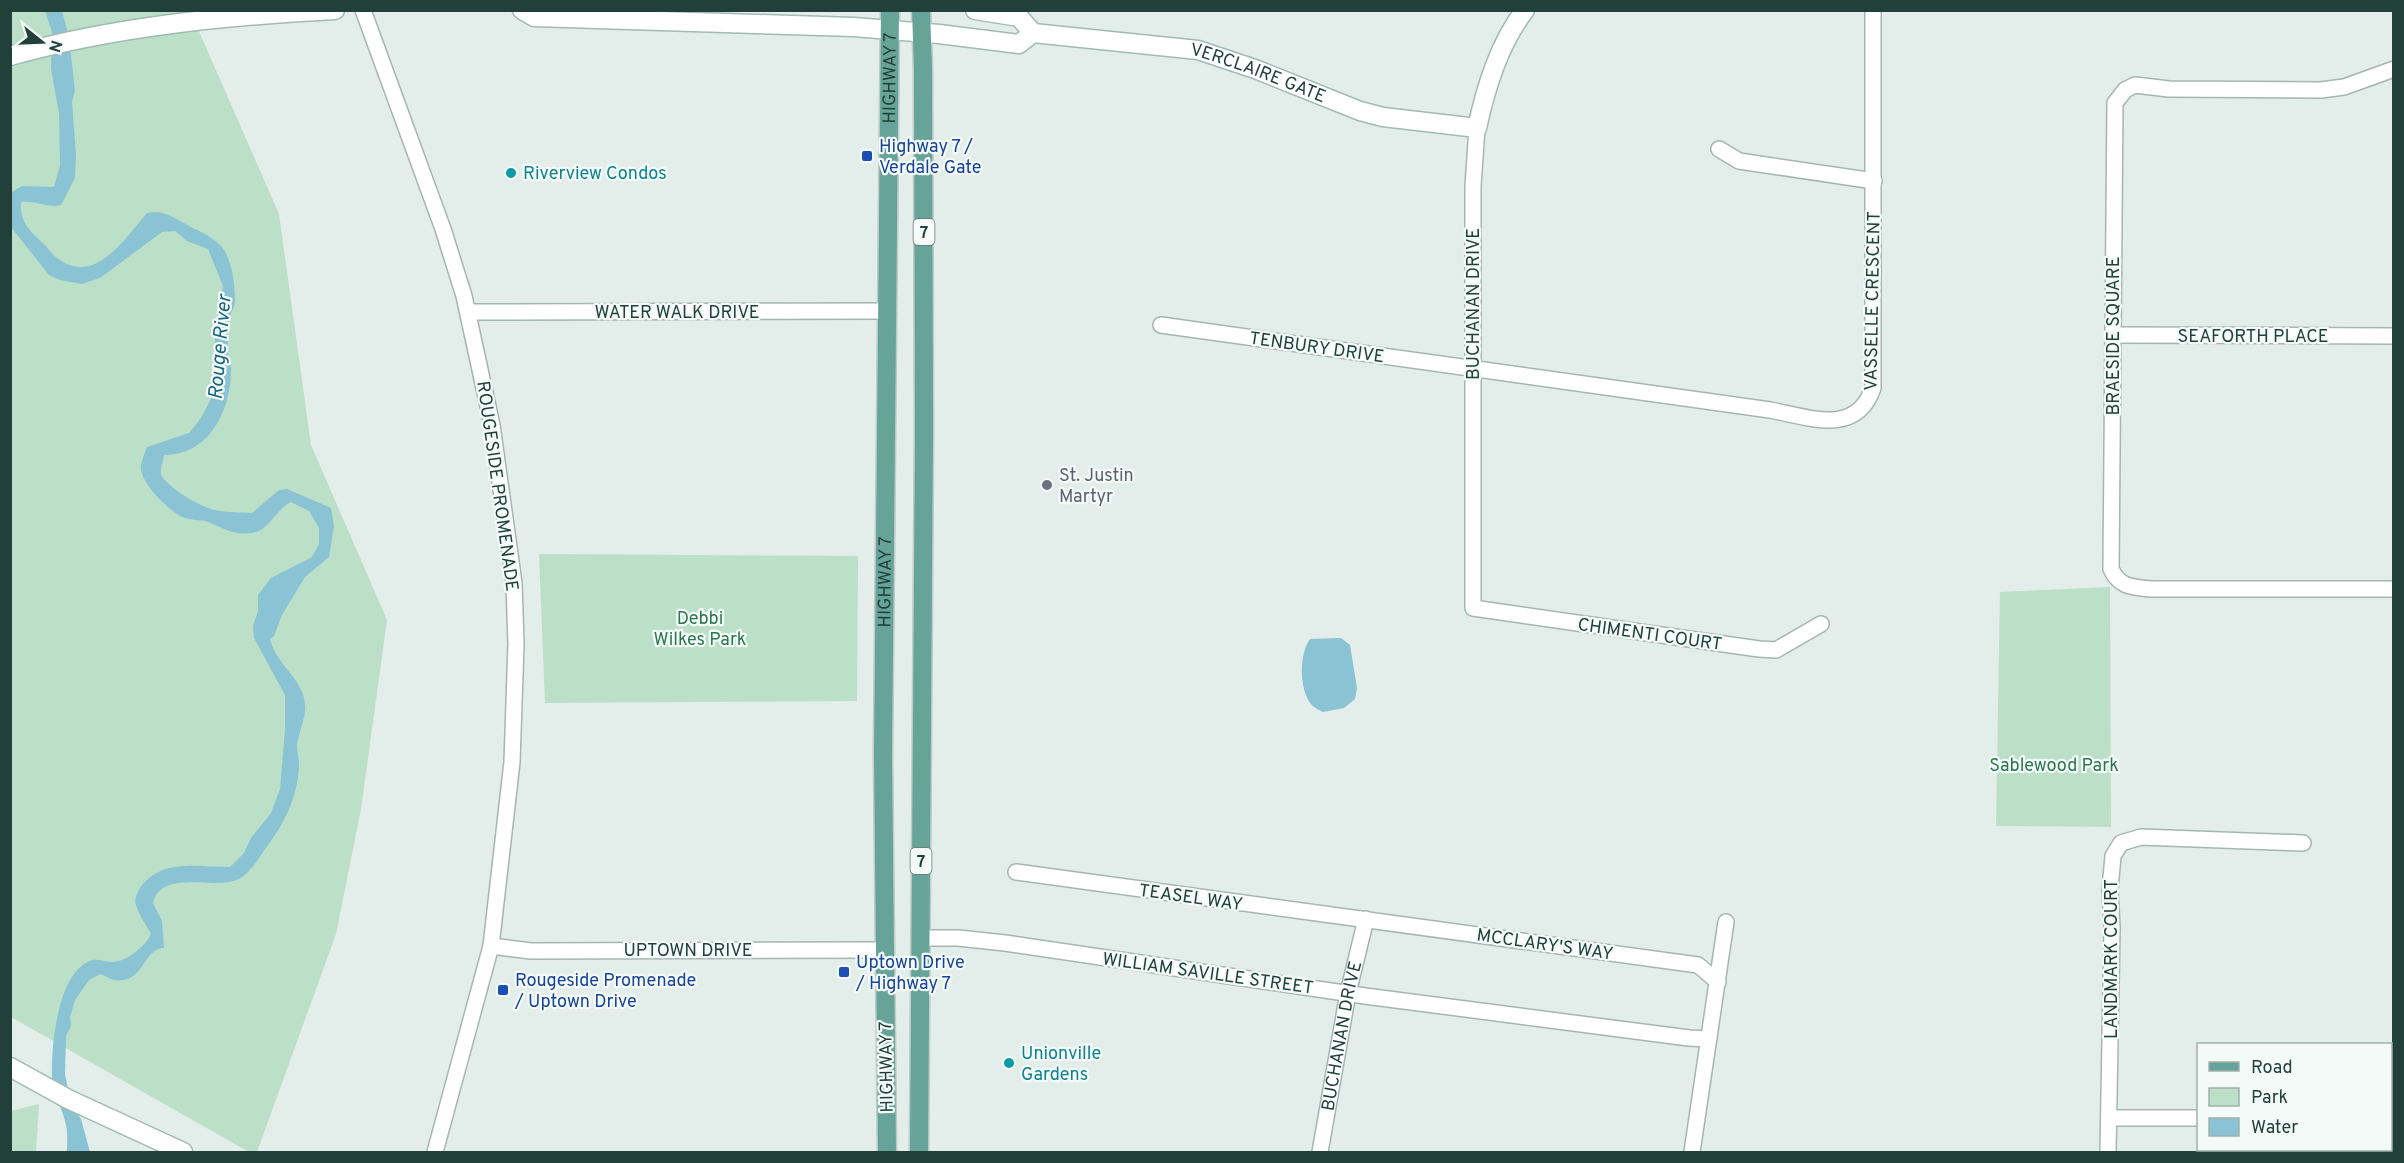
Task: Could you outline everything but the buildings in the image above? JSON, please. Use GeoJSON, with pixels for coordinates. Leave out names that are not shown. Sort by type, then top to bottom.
{"type":"FeatureCollection","features":[{"type":"Feature","properties":{"kind":"main road","name":"HIGHWAY 7"},"geometry":{"type":"LineString","coordinates":[[887,1152],[883,742],[890,10]]}},
{"type":"Feature","properties":{"kind":"main road","name":"HIGHWAY 7"},"geometry":{"type":"LineString","coordinates":[[919,1152],[924,432],[921,10]]}},
{"type":"Feature","properties":{"kind":"street"},"geometry":{"type":"LineString","coordinates":[[10,56],[81,38],[164,24],[335,10]]}},
{"type":"Feature","properties":{"kind":"street","name":"ROUGESIDE PROMENADE"},"geometry":{"type":"LineString","coordinates":[[363,10],[443,229],[468,312],[492,425],[514,583],[516,644],[512,762],[491,946],[435,1152]]}},
{"type":"Feature","properties":{"kind":"street","name":"VERCLAIRE GATE"},"geometry":{"type":"LineString","coordinates":[[522,10],[534,17],[854,27],[1019,44],[1033,33],[1198,50],[1255,69],[1360,111],[1412,121],[1478,128]]}},
{"type":"Feature","properties":{"kind":"street"},"geometry":{"type":"LineString","coordinates":[[975,10],[1019,17],[1033,33]]}},
{"type":"Feature","properties":{"kind":"street","name":"BUCHANAN DRIVE"},"geometry":{"type":"LineString","coordinates":[[1473,608],[1473,186],[1478,128],[1485,89],[1525,10]]}},
{"type":"Feature","properties":{"kind":"street","name":"VASSELLE CRESCENT"},"geometry":{"type":"LineString","coordinates":[[1473,369],[1819,418],[1838,420],[1856,415],[1869,400],[1873,388],[1873,10]]}},
{"type":"Feature","properties":{"kind":"street","name":"BRAESIDE SQUARE"},"geometry":{"type":"LineString","coordinates":[[2394,69],[2355,84],[2321,90],[2169,89],[2134,85],[2125,90],[2115,103],[2111,569],[2116,579],[2127,586],[2151,589],[2394,589]]}},
{"type":"Feature","properties":{"kind":"street"},"geometry":{"type":"LineString","coordinates":[[1719,148],[1739,161],[1874,181]]}},
{"type":"Feature","properties":{"kind":"street","name":"WATER WALK DRIVE"},"geometry":{"type":"LineString","coordinates":[[468,312],[887,311]]}},
{"type":"Feature","properties":{"kind":"street","name":"TENBURY DRIVE"},"geometry":{"type":"LineString","coordinates":[[1161,325],[1473,369]]}},
{"type":"Feature","properties":{"kind":"street","name":"SEAFORTH PLACE"},"geometry":{"type":"LineString","coordinates":[[2113,335],[2394,336]]}},
{"type":"Feature","properties":{"kind":"street","name":"CHIMENTI COURT"},"geometry":{"type":"LineString","coordinates":[[1473,608],[1776,650],[1821,624]]}},
{"type":"Feature","properties":{"kind":"street","name":"LANDMARK COURT"},"geometry":{"type":"LineString","coordinates":[[2108,1152],[2112,928],[2110,888],[2113,856],[2121,843],[2141,837],[2303,843]]}},
{"type":"Feature","properties":{"kind":"street","name":"TEASEL WAY"},"geometry":{"type":"LineString","coordinates":[[1016,872],[1366,919]]}},
{"type":"Feature","properties":{"kind":"street","name":"BUCHANAN DRIVE"},"geometry":{"type":"LineString","coordinates":[[1320,1152],[1348,993],[1366,919]]}},
{"type":"Feature","properties":{"kind":"street","name":"MCCLARY'S WAY"},"geometry":{"type":"LineString","coordinates":[[1366,919],[1698,965],[1719,982]]}},
{"type":"Feature","properties":{"kind":"street"},"geometry":{"type":"LineString","coordinates":[[1692,1152],[1719,982],[1726,922]]}},
{"type":"Feature","properties":{"kind":"street","name":"WILLIAM SAVILLE STREET"},"geometry":{"type":"LineString","coordinates":[[921,938],[958,938],[1005,943],[1348,993],[1709,1039]]}},
{"type":"Feature","properties":{"kind":"street","name":"UPTOWN DRIVE"},"geometry":{"type":"LineString","coordinates":[[491,946],[531,951],[885,950]]}},
{"type":"Feature","properties":{"kind":"street"},"geometry":{"type":"LineString","coordinates":[[10,1067],[90,1110],[183,1152]]}},
{"type":"Feature","properties":{"kind":"street"},"geometry":{"type":"LineString","coordinates":[[2109,1118],[2197,1118]]}},
{"type":"Feature","properties":{"kind":"green space"},"geometry":{"type":"Polygon","coordinates":[[[11,11],[190,11],[279,214],[311,445],[387,620],[361,809],[336,934],[257,1152],[249,1152],[11,1017],[11,11]]]}},
{"type":"Feature","properties":{"kind":"green space","name":"Debbi Wilkes Park"},"geometry":{"type":"Polygon","coordinates":[[[539,554],[858,556],[857,701],[545,703],[539,554]]]}},
{"type":"Feature","properties":{"kind":"green space","name":"Sablewood Park"},"geometry":{"type":"Polygon","coordinates":[[[2110,587],[2111,827],[1996,826],[2000,592],[2110,587]]]}},
{"type":"Feature","properties":{"kind":"green space"},"geometry":{"type":"Polygon","coordinates":[[[39,1104],[36,1152],[11,1152],[11,1111],[39,1104]]]}},
{"type":"Feature","properties":{"kind":"water","name":"Rouge River"},"geometry":{"type":"Polygon","coordinates":[[[45,11],[62,11],[69,37],[75,91],[72,102],[76,155],[75,178],[61,205],[21,202],[22,215],[27,226],[58,258],[73,266],[86,267],[109,255],[147,213],[164,214],[205,234],[220,245],[232,271],[235,301],[228,326],[228,354],[231,368],[227,399],[215,427],[206,438],[180,453],[164,455],[161,474],[176,490],[193,501],[224,512],[252,513],[279,490],[287,489],[331,508],[334,526],[329,557],[305,577],[282,615],[274,636],[270,639],[273,649],[297,682],[305,700],[305,711],[297,746],[299,765],[296,789],[283,822],[252,867],[239,879],[216,883],[178,883],[158,892],[153,903],[162,921],[164,948],[152,954],[132,977],[114,980],[100,974],[89,980],[75,1000],[70,1017],[71,1026],[66,1036],[65,1074],[71,1104],[81,1119],[90,1152],[67,1152],[66,1125],[52,1082],[55,1028],[64,992],[81,966],[93,960],[117,962],[145,944],[151,934],[135,901],[140,888],[149,878],[158,872],[180,866],[230,867],[244,853],[251,838],[271,813],[280,789],[285,730],[285,695],[254,638],[253,626],[258,611],[258,595],[271,578],[312,557],[319,544],[319,528],[309,511],[291,502],[258,531],[234,532],[205,521],[182,517],[162,502],[144,479],[141,465],[147,447],[189,433],[201,418],[215,391],[215,331],[223,286],[208,249],[187,241],[175,231],[162,232],[100,278],[82,284],[60,280],[49,275],[11,227],[10,193],[22,186],[54,187],[60,165],[59,113],[51,69],[52,32],[45,11]]]}},
{"type":"Feature","properties":{"kind":"water"},"geometry":{"type":"Polygon","coordinates":[[[1341,638],[1350,645],[1357,688],[1355,699],[1344,708],[1323,712],[1312,705],[1304,690],[1302,662],[1304,653],[1310,639],[1341,638]]]}},
{"type":"Feature","properties":{"kind":"place","name":"Highway 7 / Verdale Gate"},"geometry":{"type":"Point","coordinates":[867,156]}},
{"type":"Feature","properties":{"kind":"place","name":"Riverview Condos"},"geometry":{"type":"Point","coordinates":[511,173]}},
{"type":"Feature","properties":{"kind":"place","name":"St. Justin Martyr"},"geometry":{"type":"Point","coordinates":[1047,485]}},
{"type":"Feature","properties":{"kind":"place","name":"Uptown Drive / Highway 7"},"geometry":{"type":"Point","coordinates":[844,972]}},
{"type":"Feature","properties":{"kind":"place","name":"Rougeside Promenade / Uptown Drive"},"geometry":{"type":"Point","coordinates":[503,990]}},
{"type":"Feature","properties":{"kind":"place","name":"Unionville Gardens"},"geometry":{"type":"Point","coordinates":[1009,1063]}}]}
